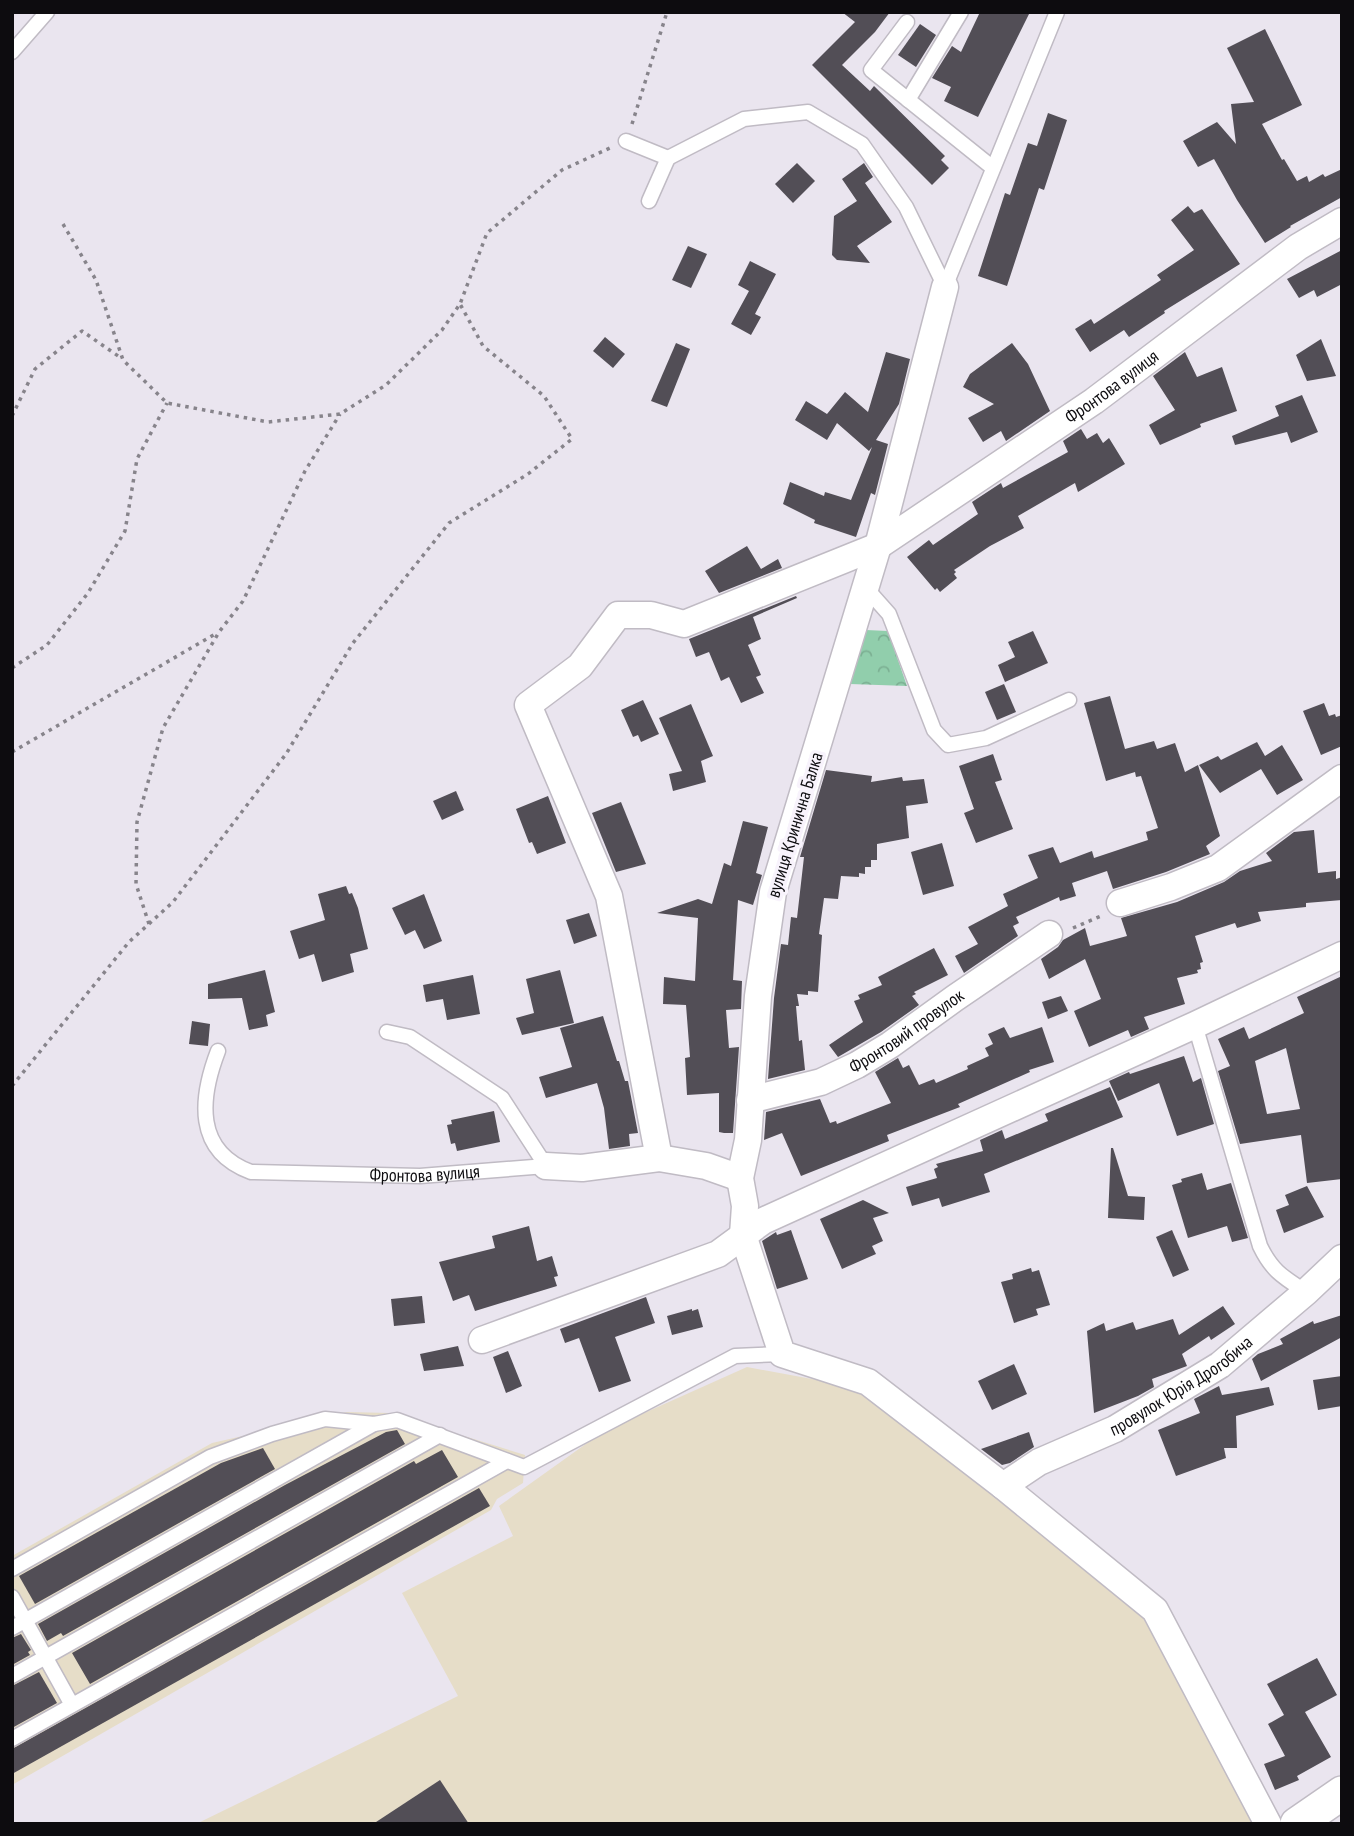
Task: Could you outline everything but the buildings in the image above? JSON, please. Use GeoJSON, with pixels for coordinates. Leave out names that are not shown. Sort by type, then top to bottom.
{"type":"FeatureCollection","features":[{"type":"Feature","properties":{"kind":"street","name":"Фронтова вулиця"},"geometry":{"type":"LineString","coordinates":[[659,1158],[609,896],[528,705],[580,666],[618,615],[651,615],[684,624],[878,546],[1094,401],[1298,247],[1342,221]]}},
{"type":"Feature","properties":{"kind":"street"},"geometry":{"type":"LineString","coordinates":[[878,546],[944,287]]}},
{"type":"Feature","properties":{"kind":"street","name":"вулиця Кринична Балка"},"geometry":{"type":"LineString","coordinates":[[782,1353],[743,1236],[745,1206],[740,1178],[748,1140],[758,996],[773,892],[878,546]]}},
{"type":"Feature","properties":{"kind":"street"},"geometry":{"type":"LineString","coordinates":[[1120,903],[1218,868],[1342,778]]}},
{"type":"Feature","properties":{"kind":"street","name":"Фронтовий провулок"},"geometry":{"type":"LineString","coordinates":[[750,1100],[821,1082],[857,1065],[1049,934]]}},
{"type":"Feature","properties":{"kind":"street"},"geometry":{"type":"LineString","coordinates":[[482,1340],[718,1254],[763,1221],[1195,1025],[1342,955]]}},
{"type":"Feature","properties":{"kind":"street","name":"Фронтова вулиця"},"geometry":{"type":"LineString","coordinates":[[546,1166],[582,1168],[659,1158],[706,1166],[740,1178]]}},
{"type":"Feature","properties":{"kind":"street","name":"провулок Юрія Дрогобича"},"geometry":{"type":"LineString","coordinates":[[1003,1486],[1039,1462],[1115,1429],[1220,1365],[1342,1258]]}},
{"type":"Feature","properties":{"kind":"street"},"geometry":{"type":"LineString","coordinates":[[782,1353],[868,1382],[1003,1486],[1155,1610],[1268,1824]]}},
{"type":"Feature","properties":{"kind":"street"},"geometry":{"type":"LineString","coordinates":[[1297,1824],[1342,1793]]}},
{"type":"Feature","properties":{"kind":"lane"},"geometry":{"type":"LineString","coordinates":[[12,52],[47,12]]}},
{"type":"Feature","properties":{"kind":"lane"},"geometry":{"type":"LineString","coordinates":[[908,100],[961,12]]}},
{"type":"Feature","properties":{"kind":"lane"},"geometry":{"type":"LineString","coordinates":[[944,287],[1057,12]]}},
{"type":"Feature","properties":{"kind":"lane"},"geometry":{"type":"LineString","coordinates":[[907,22],[871,70],[993,168]]}},
{"type":"Feature","properties":{"kind":"lane"},"geometry":{"type":"LineString","coordinates":[[649,201],[668,158],[744,119],[808,112],[862,144],[906,207],[944,287]]}},
{"type":"Feature","properties":{"kind":"lane"},"geometry":{"type":"LineString","coordinates":[[626,141],[668,158]]}},
{"type":"Feature","properties":{"kind":"lane"},"geometry":{"type":"LineString","coordinates":[[865,587],[889,614],[934,730],[948,745],[986,738],[1069,700]]}},
{"type":"Feature","properties":{"kind":"lane"},"geometry":{"type":"LineString","coordinates":[[1195,1025],[1260,1246],[1279,1275],[1306,1292]]}},
{"type":"Feature","properties":{"kind":"lane"},"geometry":{"type":"LineString","coordinates":[[387,1032],[410,1037],[502,1098],[546,1166]]}},
{"type":"Feature","properties":{"kind":"lane","name":"Фронтова вулиця"},"geometry":{"type":"LineString","coordinates":[[218,1051],[208,1078],[207,1126],[217,1150],[238,1167],[251,1172],[420,1176],[546,1166]]}},
{"type":"Feature","properties":{"kind":"lane"},"geometry":{"type":"LineString","coordinates":[[12,1569],[211,1457],[272,1434],[325,1419],[374,1424],[397,1420],[524,1466],[736,1356],[782,1353]]}},
{"type":"Feature","properties":{"kind":"lane"},"geometry":{"type":"LineString","coordinates":[[19,1624],[374,1424]]}},
{"type":"Feature","properties":{"kind":"lane"},"geometry":{"type":"LineString","coordinates":[[12,1676],[440,1435]]}},
{"type":"Feature","properties":{"kind":"lane"},"geometry":{"type":"LineString","coordinates":[[12,1739],[507,1461]]}},
{"type":"Feature","properties":{"kind":"lane"},"geometry":{"type":"LineString","coordinates":[[12,1597],[19,1624],[45,1658],[72,1705]]}},
{"type":"Feature","properties":{"kind":"path"},"geometry":{"type":"LineString","coordinates":[[12,415],[35,369],[82,331],[123,360],[167,403],[268,422],[340,414],[386,385],[442,330],[460,304],[487,233],[562,170],[626,141],[667,12]]}},
{"type":"Feature","properties":{"kind":"path"},"geometry":{"type":"LineString","coordinates":[[63,224],[96,280],[123,360]]}},
{"type":"Feature","properties":{"kind":"path"},"geometry":{"type":"LineString","coordinates":[[12,1087],[129,942],[173,902],[286,754],[354,643],[449,523],[528,474],[572,439],[544,396],[483,346],[460,304]]}},
{"type":"Feature","properties":{"kind":"path"},"geometry":{"type":"LineString","coordinates":[[12,668],[47,645],[88,593],[107,562],[125,530],[137,459],[167,403]]}},
{"type":"Feature","properties":{"kind":"path"},"geometry":{"type":"LineString","coordinates":[[149,924],[136,884],[137,822],[163,728],[219,632],[243,601],[305,471],[340,414]]}},
{"type":"Feature","properties":{"kind":"path"},"geometry":{"type":"LineString","coordinates":[[12,752],[219,632]]}},
{"type":"Feature","properties":{"kind":"path"},"geometry":{"type":"LineString","coordinates":[[1049,934],[1068,930],[1108,914],[1120,903]]}},
{"type":"Feature","properties":{"kind":"shaded area"},"geometry":{"type":"Polygon","coordinates":[[[747,1367],[866,1389],[1140,1613],[1251,1801],[1254,1820],[1250,1824],[196,1824],[458,1696],[402,1593],[513,1536],[499,1506],[604,1431],[747,1367]]]}},
{"type":"Feature","properties":{"kind":"shaded area"},"geometry":{"type":"Polygon","coordinates":[[[347,1412],[390,1413],[525,1455],[523,1483],[497,1499],[491,1510],[12,1785],[12,1556],[212,1443],[347,1412]]]}},
{"type":"Feature","properties":{"kind":"green space"},"geometry":{"type":"Polygon","coordinates":[[[866,630],[888,631],[907,686],[850,684],[866,630]]]}}]}
